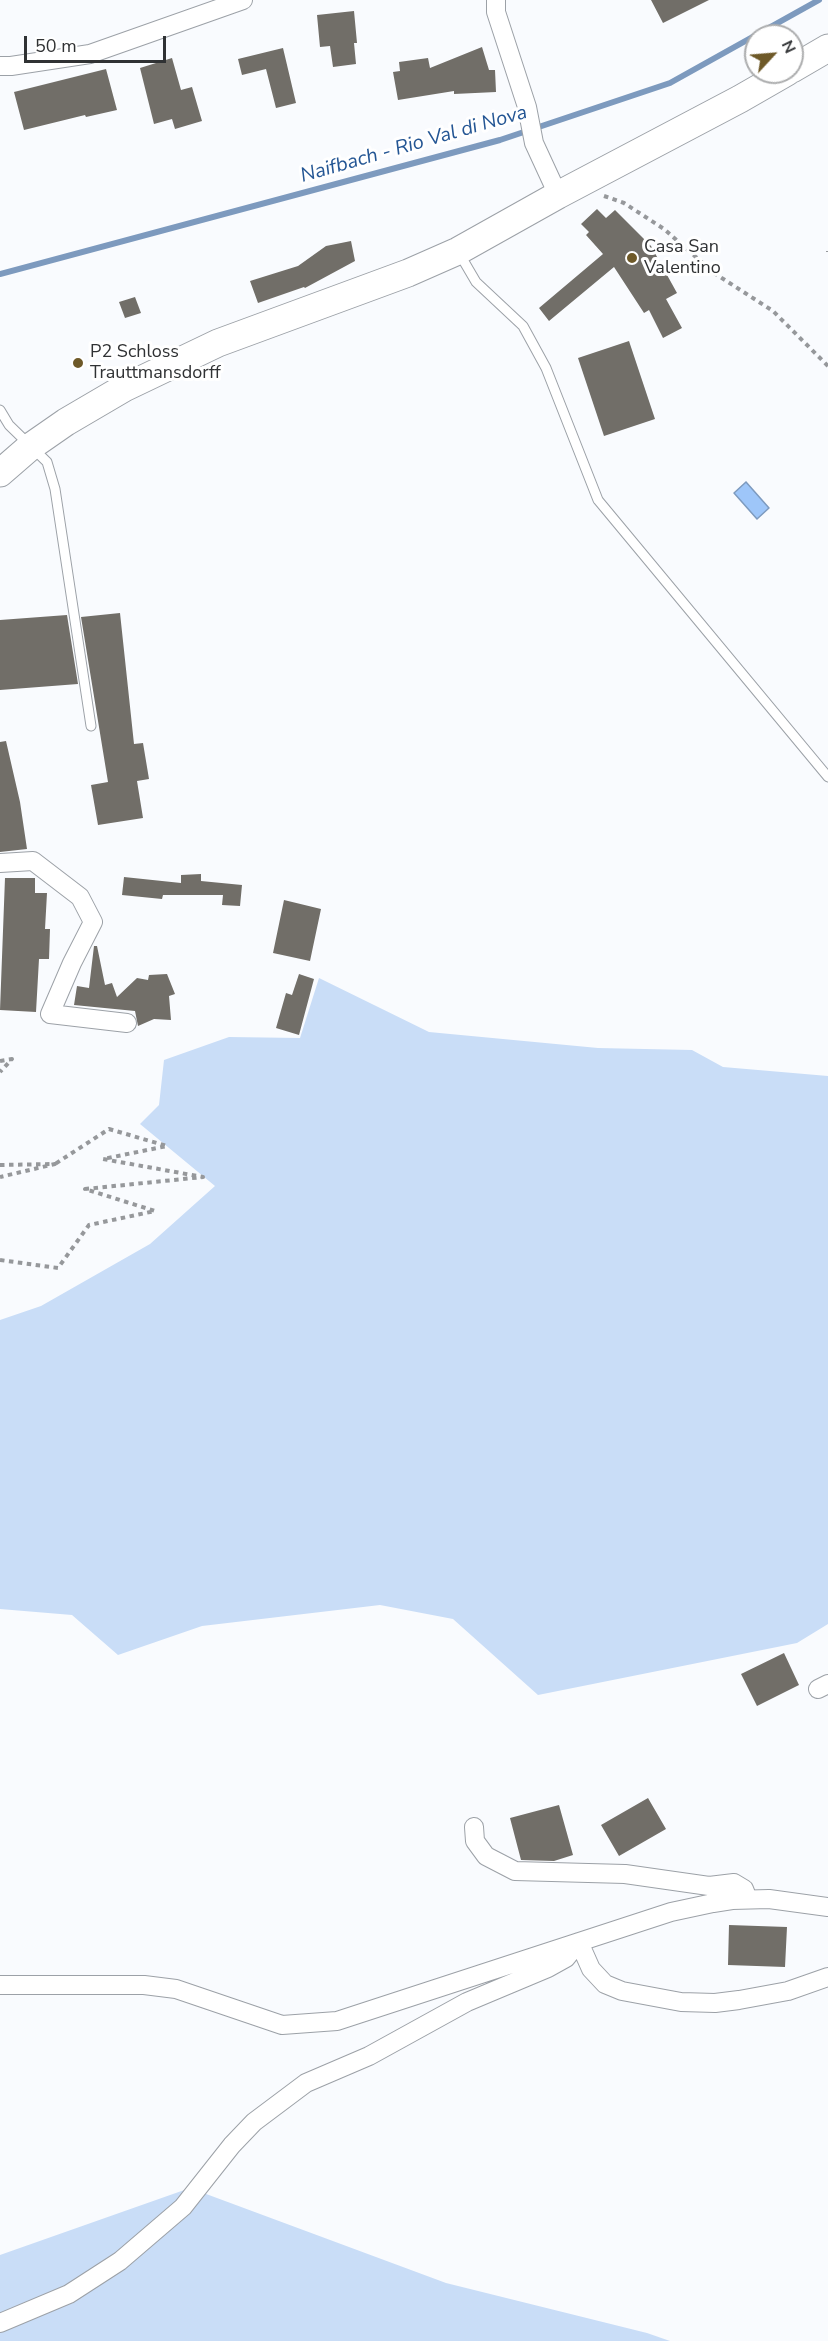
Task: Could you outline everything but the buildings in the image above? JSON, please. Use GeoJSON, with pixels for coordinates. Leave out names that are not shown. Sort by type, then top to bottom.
{"type":"FeatureCollection","features":[{"type":"Feature","properties":{"kind":"main road"},"geometry":{"type":"LineString","coordinates":[[804,62],[828,48]]}},
{"type":"Feature","properties":{"kind":"main road"},"geometry":{"type":"LineString","coordinates":[[0,473],[30,447],[66,422],[124,388],[218,343],[408,273],[458,250],[766,84]]}},
{"type":"Feature","properties":{"kind":"street"},"geometry":{"type":"LineString","coordinates":[[0,66],[90,54],[243,0]]}},
{"type":"Feature","properties":{"kind":"street"},"geometry":{"type":"LineString","coordinates":[[496,0],[496,12],[527,107],[534,143],[558,195]]}},
{"type":"Feature","properties":{"kind":"street"},"geometry":{"type":"LineString","coordinates":[[0,863],[33,861],[80,897],[93,922],[50,1014],[127,1023]]}},
{"type":"Feature","properties":{"kind":"street"},"geometry":{"type":"LineString","coordinates":[[474,1827],[475,1841],[486,1856],[515,1870],[625,1874],[710,1886],[734,1882],[744,1889],[748,1899]]}},
{"type":"Feature","properties":{"kind":"street"},"geometry":{"type":"LineString","coordinates":[[0,1985],[144,1985],[176,1989],[282,2025],[337,2021],[671,1912],[713,1903],[748,1899],[828,1907]]}},
{"type":"Feature","properties":{"kind":"street"},"geometry":{"type":"LineString","coordinates":[[579,1941],[591,1969],[605,1984],[622,1991],[681,2002],[715,2003],[740,2000],[788,1991],[828,1977]]}},
{"type":"Feature","properties":{"kind":"street"},"geometry":{"type":"LineString","coordinates":[[0,2323],[69,2294],[120,2261],[183,2207],[232,2145],[254,2122],[306,2083],[369,2056],[457,2007],[548,1968],[566,1958],[579,1941]]}},
{"type":"Feature","properties":{"kind":"lane"},"geometry":{"type":"LineString","coordinates":[[458,250],[476,282],[523,326],[546,368],[598,500],[828,777]]}},
{"type":"Feature","properties":{"kind":"lane"},"geometry":{"type":"LineString","coordinates":[[0,410],[9,425],[47,462],[55,489],[91,726]]}},
{"type":"Feature","properties":{"kind":"path"},"geometry":{"type":"LineString","coordinates":[[596,200],[605,196],[624,203],[664,229],[714,273],[773,310],[828,366]]}},
{"type":"Feature","properties":{"kind":"path"},"geometry":{"type":"LineString","coordinates":[[0,1061],[12,1059],[0,1072]]}},
{"type":"Feature","properties":{"kind":"path"},"geometry":{"type":"LineString","coordinates":[[0,1177],[55,1164],[109,1129],[167,1146],[103,1159],[203,1177],[85,1188],[155,1211],[89,1225],[58,1268],[0,1260]]}},
{"type":"Feature","properties":{"kind":"path"},"geometry":{"type":"LineString","coordinates":[[0,1165],[55,1164]]}},
{"type":"Feature","properties":{"kind":"shaded area"},"geometry":{"type":"Polygon","coordinates":[[[319,978],[429,1032],[598,1048],[692,1050],[723,1067],[828,1076],[828,1624],[797,1643],[538,1695],[453,1619],[380,1605],[202,1626],[118,1655],[72,1615],[0,1609],[0,1320],[41,1306],[150,1244],[215,1186],[140,1124],[159,1105],[164,1060],[229,1037],[300,1038],[319,978]]]}},
{"type":"Feature","properties":{"kind":"shaded area"},"geometry":{"type":"Polygon","coordinates":[[[190,2188],[446,2283],[647,2333],[670,2341],[0,2341],[0,2255],[190,2188]]]}},
{"type":"Feature","properties":{"kind":"water"},"geometry":{"type":"Polygon","coordinates":[[[746,482],[769,508],[757,519],[734,493],[746,482]]]}},
{"type":"Feature","properties":{"kind":"waterway","name":"Naifbach - Rio Val di Nova"},"geometry":{"type":"LineString","coordinates":[[0,274],[500,140],[670,83],[819,0]]}},
{"type":"Feature","properties":{"kind":"place","name":"Casa San Valentino"},"geometry":{"type":"Point","coordinates":[632,258]}},
{"type":"Feature","properties":{"kind":"place","name":"P2 Schloss Trauttmansdorff"},"geometry":{"type":"Point","coordinates":[78,363]}}]}
